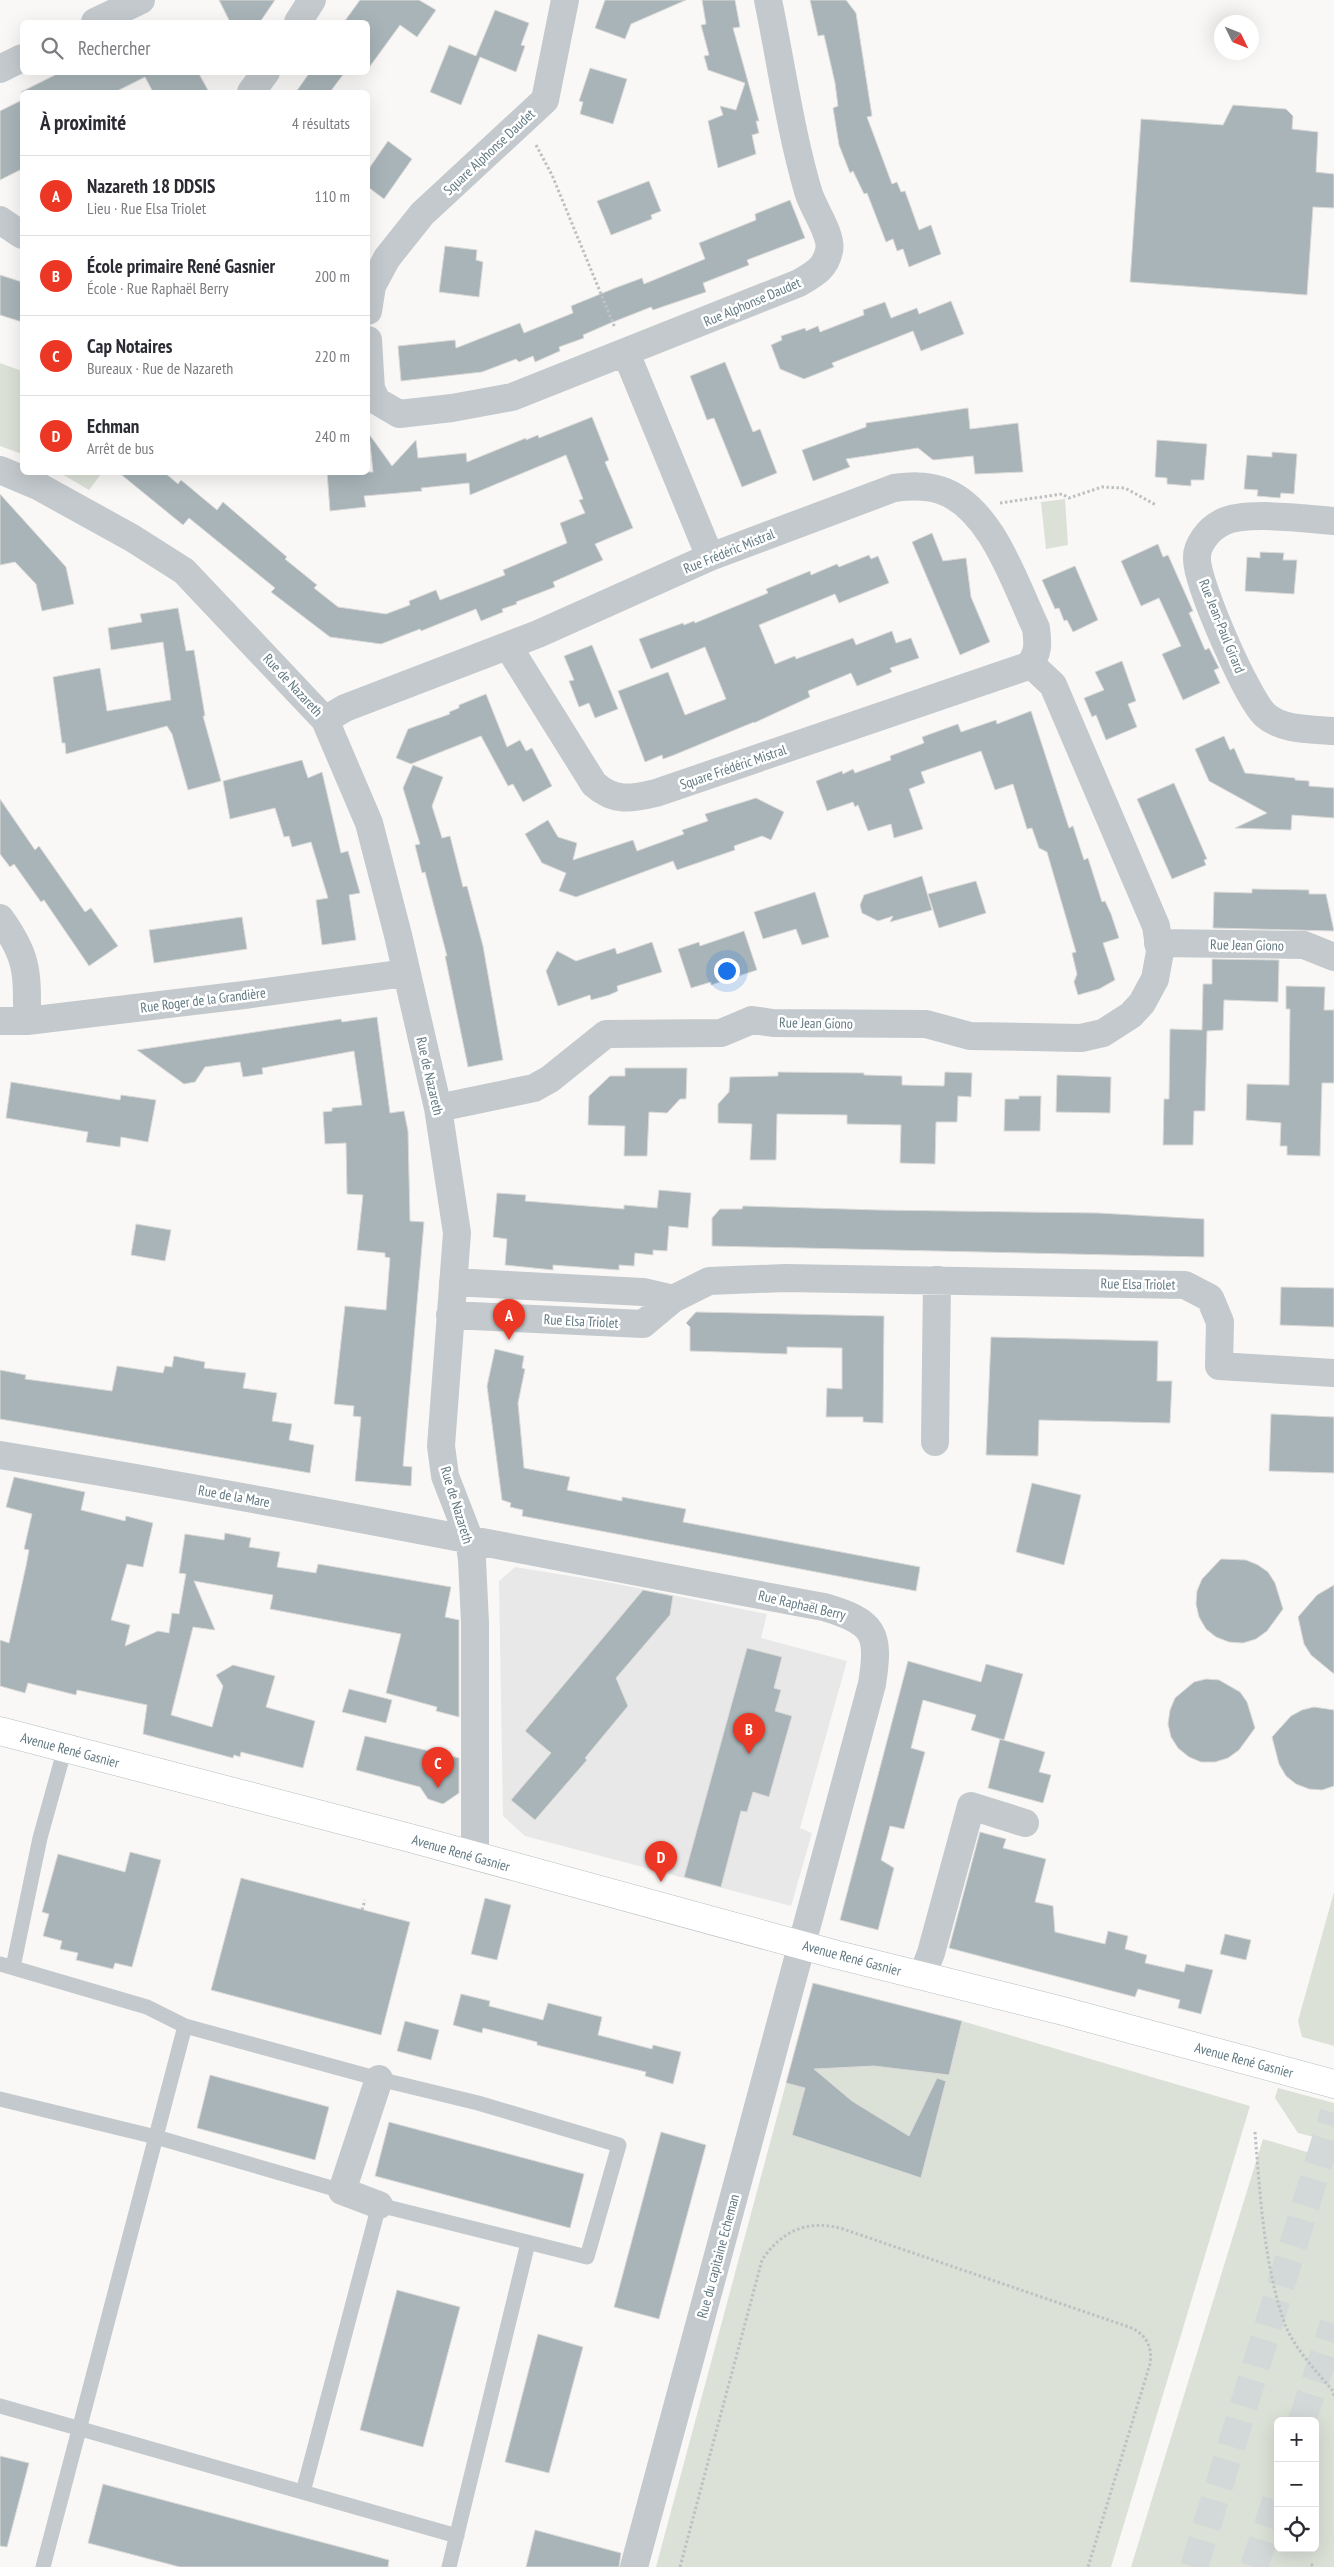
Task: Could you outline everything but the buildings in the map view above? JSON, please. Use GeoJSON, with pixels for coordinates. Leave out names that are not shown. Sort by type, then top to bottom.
{"type":"FeatureCollection","features":[{"type":"Feature","properties":{"kind":"main road","name":"Avenue René Gasnier"},"geometry":{"type":"LineString","coordinates":[[0,1731],[475,1856],[802,1945],[1062,2011],[1334,2084]]}},
{"type":"Feature","properties":{"kind":"street"},"geometry":{"type":"LineString","coordinates":[[99,20],[142,0]]}},
{"type":"Feature","properties":{"kind":"street"},"geometry":{"type":"LineString","coordinates":[[299,20],[312,0]]}},
{"type":"Feature","properties":{"kind":"street","name":"Square Alphonse Daudet"},"geometry":{"type":"LineString","coordinates":[[370,294],[387,258],[422,214],[545,100],[565,0]]}},
{"type":"Feature","properties":{"kind":"street","name":"Rue Alphonse Daudet"},"geometry":{"type":"LineString","coordinates":[[622,344],[799,283],[822,269],[830,250],[824,226],[810,199],[801,168],[768,0]]}},
{"type":"Feature","properties":{"kind":"street"},"geometry":{"type":"LineString","coordinates":[[0,69],[20,59]]}},
{"type":"Feature","properties":{"kind":"street"},"geometry":{"type":"LineString","coordinates":[[252,90],[264,75]]}},
{"type":"Feature","properties":{"kind":"street"},"geometry":{"type":"LineString","coordinates":[[0,220],[20,234]]}},
{"type":"Feature","properties":{"kind":"street"},"geometry":{"type":"LineString","coordinates":[[370,418],[512,398],[622,344],[710,557]]}},
{"type":"Feature","properties":{"kind":"street"},"geometry":{"type":"LineString","coordinates":[[370,373],[371,389],[378,401],[400,414]]}},
{"type":"Feature","properties":{"kind":"street","name":"Rue de Nazareth"},"geometry":{"type":"LineString","coordinates":[[0,470],[38,486],[115,529],[184,571],[325,720],[369,823],[438,1108],[457,1233],[441,1446],[445,1476],[469,1538],[475,1623],[475,1856]]}},
{"type":"Feature","properties":{"kind":"street","name":"Rue Frédéric Mistral"},"geometry":{"type":"LineString","coordinates":[[325,720],[345,708],[508,646],[710,557],[894,488],[911,486],[941,490],[972,509],[987,527],[1036,628],[1037,651],[1028,666]]}},
{"type":"Feature","properties":{"kind":"street","name":"Rue Jean-Paul Girard"},"geometry":{"type":"LineString","coordinates":[[1334,521],[1245,516],[1222,522],[1204,537],[1196,558],[1203,585],[1245,683],[1265,714],[1283,726],[1334,731]]}},
{"type":"Feature","properties":{"kind":"street","name":"Square Frédéric Mistral"},"geometry":{"type":"LineString","coordinates":[[508,646],[594,784],[609,796],[620,799],[656,793],[1028,666]]}},
{"type":"Feature","properties":{"kind":"street","name":"Rue Jean Giono"},"geometry":{"type":"LineString","coordinates":[[438,1108],[534,1088],[550,1079],[606,1034],[721,1033],[752,1020],[773,1023],[926,1024],[970,1036],[1081,1038],[1103,1033],[1131,1016],[1142,1003],[1155,979],[1160,952],[1156,926],[1053,685],[1036,669],[1028,666]]}},
{"type":"Feature","properties":{"kind":"street"},"geometry":{"type":"LineString","coordinates":[[0,918],[17,942],[25,961],[28,980],[27,1021]]}},
{"type":"Feature","properties":{"kind":"street","name":"Rue Jean Giono"},"geometry":{"type":"LineString","coordinates":[[1158,944],[1304,945],[1334,957]]}},
{"type":"Feature","properties":{"kind":"street","name":"Rue Roger de la Grandière"},"geometry":{"type":"LineString","coordinates":[[0,1020],[27,1021],[406,973]]}},
{"type":"Feature","properties":{"kind":"street","name":"Rue Elsa Triolet"},"geometry":{"type":"LineString","coordinates":[[450,1315],[643,1324],[672,1299],[709,1281],[785,1278],[1185,1285],[1210,1298],[1220,1322],[1219,1366],[1334,1372]]}},
{"type":"Feature","properties":{"kind":"street"},"geometry":{"type":"LineString","coordinates":[[935,1442],[937,1280]]}},
{"type":"Feature","properties":{"kind":"street"},"geometry":{"type":"LineString","coordinates":[[453,1282],[643,1292],[672,1299]]}},
{"type":"Feature","properties":{"kind":"street","name":"Rue de la Mare"},"geometry":{"type":"LineString","coordinates":[[0,1455],[469,1538]]}},
{"type":"Feature","properties":{"kind":"street","name":"Rue Raphaël Berry"},"geometry":{"type":"LineString","coordinates":[[469,1538],[497,1546],[824,1607],[848,1614],[864,1624],[876,1641],[872,1684],[802,1945]]}},
{"type":"Feature","properties":{"kind":"street"},"geometry":{"type":"LineString","coordinates":[[922,1976],[931,1953],[971,1806],[1025,1823]]}},
{"type":"Feature","properties":{"kind":"street","name":"Rue du capitaine Echeman"},"geometry":{"type":"LineString","coordinates":[[634,2567],[802,1945]]}},
{"type":"Feature","properties":{"kind":"street"},"geometry":{"type":"LineString","coordinates":[[379,2079],[342,2191],[379,2204]]}},
{"type":"Feature","properties":{"kind":"lane"},"geometry":{"type":"LineString","coordinates":[[64,1748],[7,1966],[147,2007],[185,2026],[379,2079],[478,2103],[619,2146],[586,2257],[379,2204],[303,2492]]}},
{"type":"Feature","properties":{"kind":"lane"},"geometry":{"type":"LineString","coordinates":[[43,2567],[185,2026]]}},
{"type":"Feature","properties":{"kind":"lane"},"geometry":{"type":"LineString","coordinates":[[0,2098],[156,2137],[342,2191]]}},
{"type":"Feature","properties":{"kind":"lane"},"geometry":{"type":"LineString","coordinates":[[449,2567],[528,2243]]}},
{"type":"Feature","properties":{"kind":"lane"},"geometry":{"type":"LineString","coordinates":[[0,2406],[456,2536]]}},
{"type":"Feature","properties":{"kind":"path"},"geometry":{"type":"LineString","coordinates":[[535,143],[552,175],[622,344]]}},
{"type":"Feature","properties":{"kind":"path"},"geometry":{"type":"LineString","coordinates":[[997,503],[1062,494],[1070,498],[1102,487],[1125,488],[1156,505]]}},
{"type":"Feature","properties":{"kind":"path"},"geometry":{"type":"LineString","coordinates":[[362,1910],[365,1900]]}},
{"type":"Feature","properties":{"kind":"path"},"geometry":{"type":"LineString","coordinates":[[1255,2132],[1263,2221],[1276,2288],[1287,2328],[1310,2363],[1334,2389],[1334,2396]]}},
{"type":"Feature","properties":{"kind":"path"},"geometry":{"type":"LineString","coordinates":[[680,2567],[762,2260],[781,2237],[800,2228],[819,2225],[852,2232],[1129,2327],[1143,2335],[1150,2349],[1150,2364],[1088,2567]]}},
{"type":"Feature","properties":{"kind":"shaded area"},"geometry":{"type":"Polygon","coordinates":[[[0,363],[20,370],[20,453],[0,446],[0,363]]]}},
{"type":"Feature","properties":{"kind":"shaded area"},"geometry":{"type":"Polygon","coordinates":[[[63,475],[100,475],[89,490],[63,475]]]}},
{"type":"Feature","properties":{"kind":"shaded area"},"geometry":{"type":"Polygon","coordinates":[[[1065,499],[1068,545],[1046,549],[1041,502],[1065,499]]]}},
{"type":"Feature","properties":{"kind":"shaded area"},"geometry":{"type":"Polygon","coordinates":[[[515,1567],[607,1582],[767,1614],[761,1638],[847,1661],[800,1828],[812,1833],[791,1906],[525,1836],[503,1816],[499,1581],[515,1567]]]}},
{"type":"Feature","properties":{"kind":"shaded area"},"geometry":{"type":"Polygon","coordinates":[[[1334,1892],[1334,2046],[1302,2037],[1298,2021],[1334,1892]]]}},
{"type":"Feature","properties":{"kind":"shaded area"},"geometry":{"type":"Polygon","coordinates":[[[813,1983],[962,2021],[1250,2106],[1111,2567],[656,2567],[813,1983]]]}},
{"type":"Feature","properties":{"kind":"shaded area"},"geometry":{"type":"Polygon","coordinates":[[[1278,2088],[1334,2103],[1334,2142],[1298,2133],[1275,2098],[1278,2088]]]}},
{"type":"Feature","properties":{"kind":"shaded area"},"geometry":{"type":"Polygon","coordinates":[[[1263,2139],[1334,2160],[1334,2567],[1131,2567],[1263,2139]]]}},
{"type":"Feature","properties":{"kind":"tunnel"},"geometry":{"type":"LineString","coordinates":[[1194,2567],[1334,2113]]}},
{"type":"Feature","properties":{"kind":"tunnel"},"geometry":{"type":"LineString","coordinates":[[1303,2417],[1334,2324]]}},
{"type":"Feature","properties":{"kind":"tunnel"},"geometry":{"type":"LineString","coordinates":[[1254,2567],[1274,2507]]}},
{"type":"Feature","properties":{"kind":"place","name":"Nazareth 18 DDSIS"},"geometry":{"type":"Point","coordinates":[509,1340]}},
{"type":"Feature","properties":{"kind":"place","name":"École primaire René Gasnier"},"geometry":{"type":"Point","coordinates":[749,1754]}},
{"type":"Feature","properties":{"kind":"place","name":"Cap Notaires"},"geometry":{"type":"Point","coordinates":[438,1788]}},
{"type":"Feature","properties":{"kind":"place","name":"Echman"},"geometry":{"type":"Point","coordinates":[661,1882]}}]}
